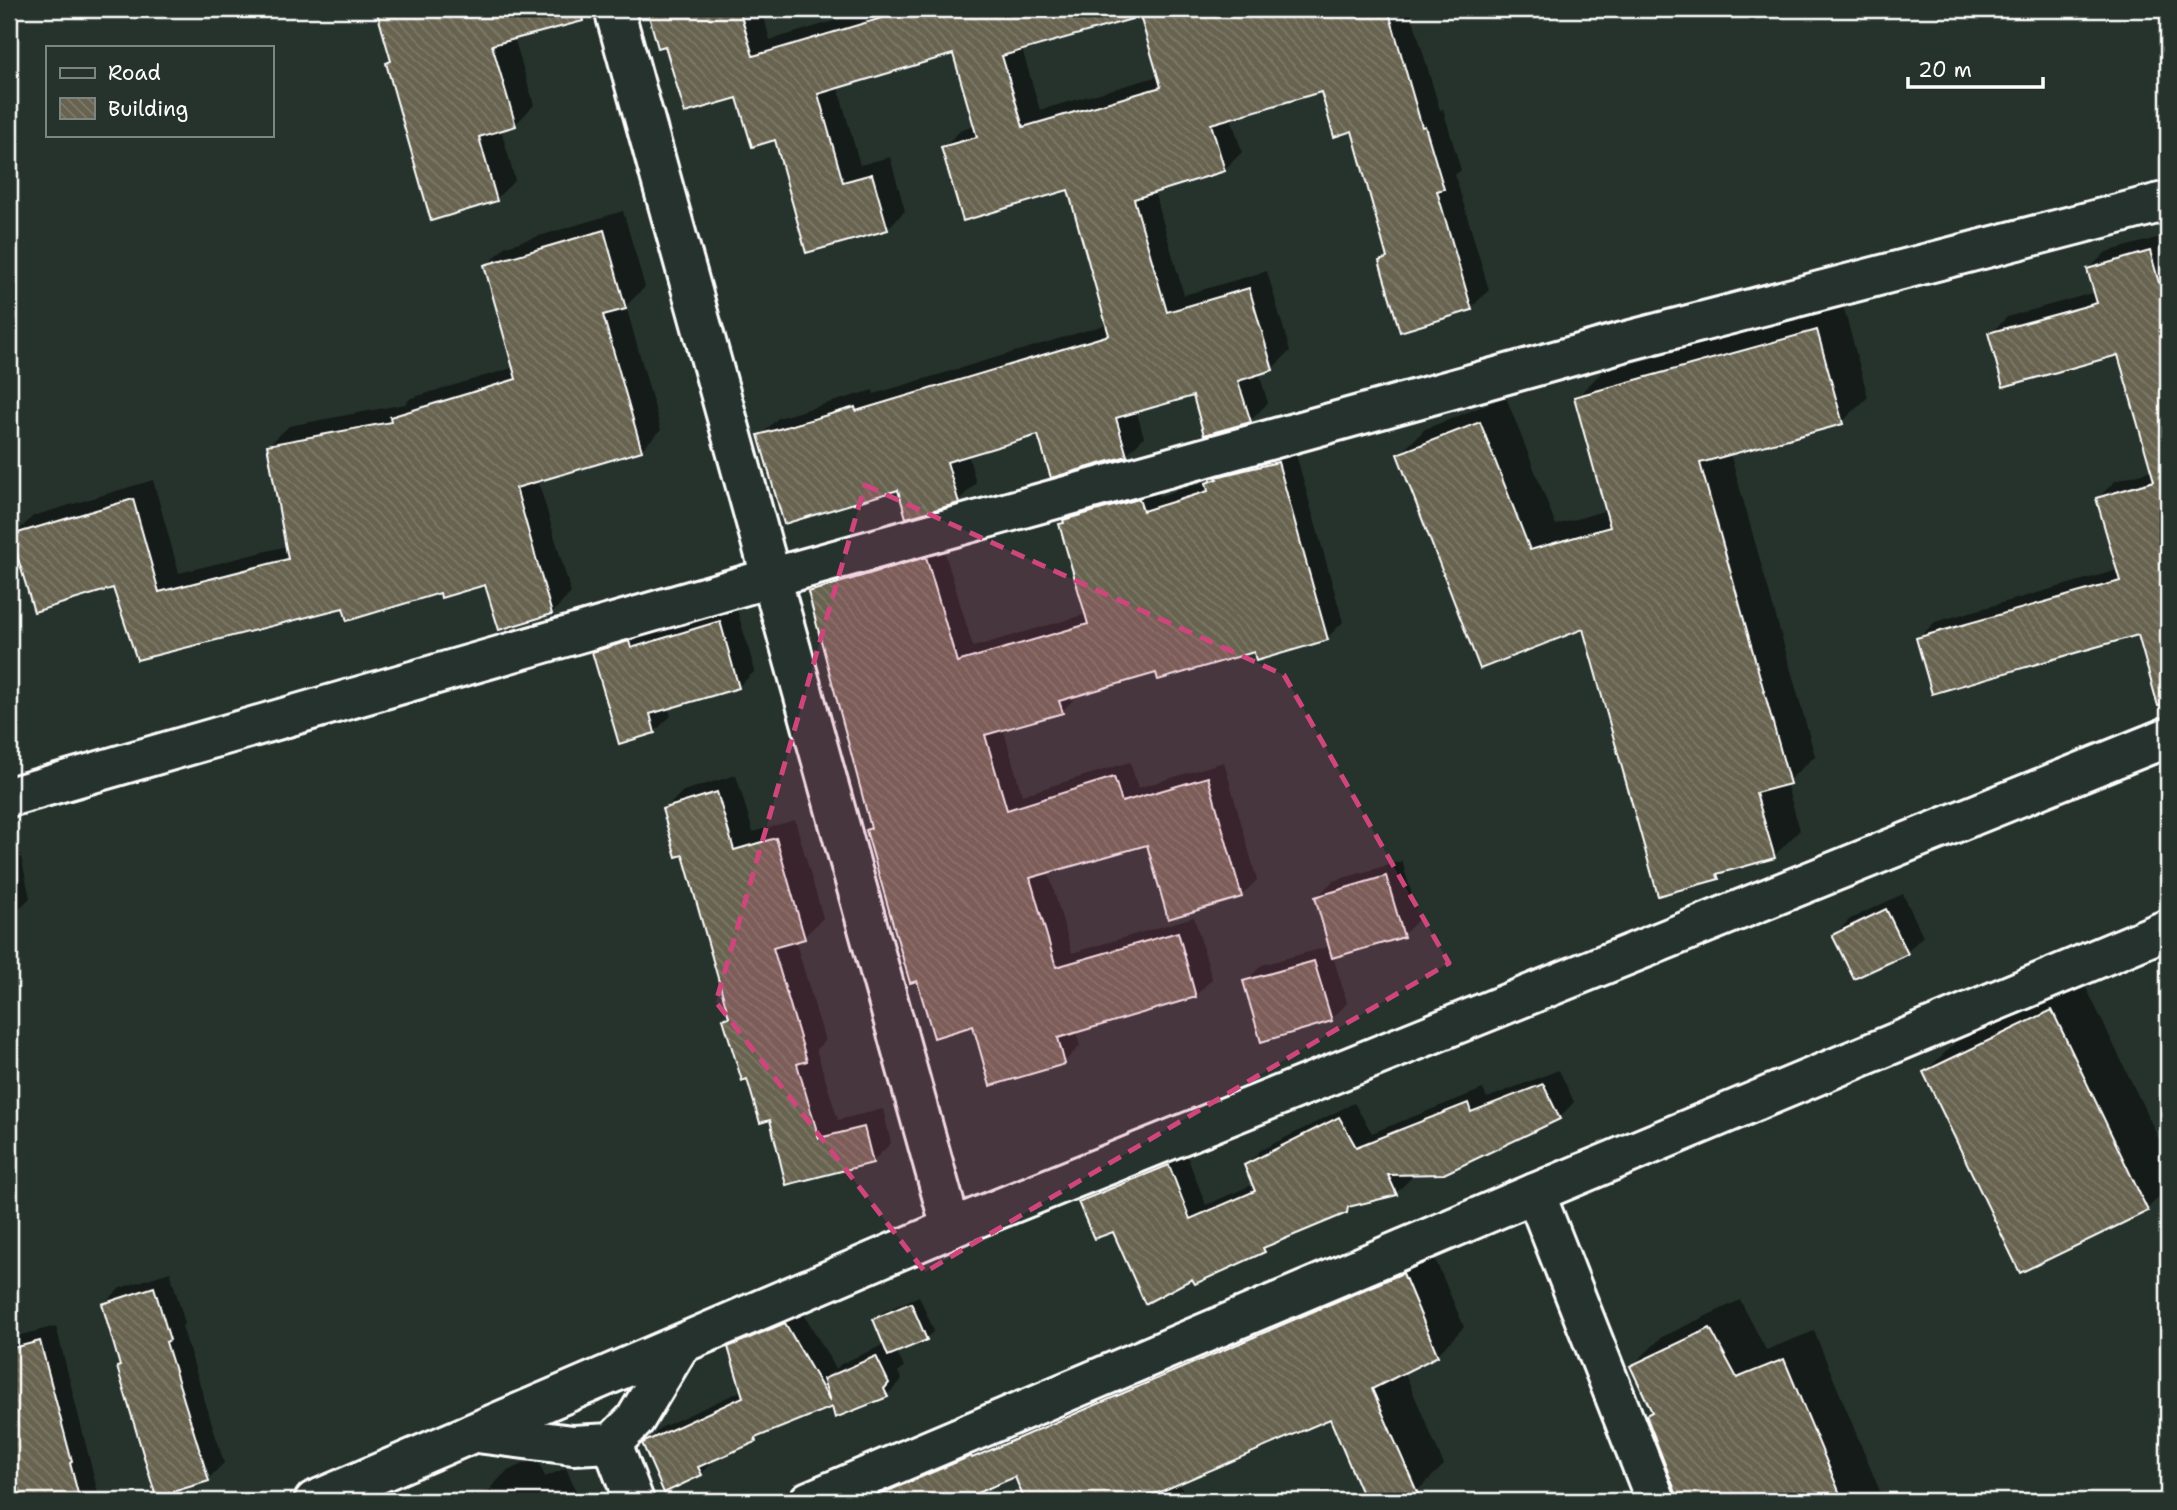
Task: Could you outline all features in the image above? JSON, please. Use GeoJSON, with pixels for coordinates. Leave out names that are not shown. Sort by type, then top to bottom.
{"type":"FeatureCollection","features":[{"type":"Feature","properties":{"kind":"street"},"geometry":{"type":"LineString","coordinates":[[614,9],[951,1228]]}},
{"type":"Feature","properties":{"kind":"street"},"geometry":{"type":"LineString","coordinates":[[9,797],[770,578],[1623,342],[2168,201]]}},
{"type":"Feature","properties":{"kind":"street"},"geometry":{"type":"LineString","coordinates":[[314,1501],[951,1228],[2168,737]]}},
{"type":"Feature","properties":{"kind":"street"},"geometry":{"type":"LineString","coordinates":[[809,1501],[1535,1193],[2168,929]]}},
{"type":"Feature","properties":{"kind":"street"},"geometry":{"type":"LineString","coordinates":[[1535,1193],[1656,1501]]}},
{"type":"Feature","properties":{"kind":"street"},"geometry":{"type":"LineString","coordinates":[[474,1433],[573,1445],[612,1443],[635,1420],[680,1345]]}},
{"type":"Feature","properties":{"kind":"street"},"geometry":{"type":"LineString","coordinates":[[612,1443],[634,1501]]}},
{"type":"Feature","properties":{"kind":"highlighted area"},"geometry":{"type":"Polygon","coordinates":[[[865,485],[1284,675],[1449,963],[925,1272],[716,1002],[865,485]]]}},
{"type":"Feature","properties":{"kind":"building"},"geometry":{"type":"Polygon","coordinates":[[[376,9],[581,9],[583,21],[492,45],[516,126],[479,137],[497,201],[431,221],[386,63],[391,61],[376,9]]]}},
{"type":"Feature","properties":{"kind":"building"},"geometry":{"type":"Polygon","coordinates":[[[647,9],[739,9],[753,56],[912,9],[1131,9],[1132,19],[1002,56],[1023,127],[1161,87],[1138,9],[1388,9],[1422,127],[1425,126],[1444,189],[1437,191],[1472,310],[1400,332],[1379,261],[1387,258],[1352,131],[1334,137],[1321,92],[1211,124],[1225,171],[1134,199],[1167,312],[1249,288],[1273,370],[1238,381],[1251,422],[1204,435],[1193,396],[1116,418],[1127,456],[1051,478],[1038,435],[947,462],[959,503],[906,518],[898,490],[784,524],[758,435],[855,407],[856,411],[1109,335],[1068,190],[963,221],[941,147],[977,137],[953,54],[818,94],[843,182],[872,174],[888,230],[806,253],[775,140],[752,147],[737,98],[685,113],[665,46],[658,48],[647,9]]]}},
{"type":"Feature","properties":{"kind":"building"},"geometry":{"type":"Polygon","coordinates":[[[604,230],[626,309],[603,315],[642,451],[516,488],[552,614],[499,630],[485,585],[441,598],[440,593],[347,621],[343,608],[137,660],[113,588],[34,612],[11,535],[133,499],[159,592],[288,559],[267,445],[391,422],[390,417],[516,379],[484,265],[604,230]]]}},
{"type":"Feature","properties":{"kind":"building"},"geometry":{"type":"Polygon","coordinates":[[[2150,251],[2168,315],[2168,705],[2158,706],[2138,635],[1932,694],[1916,638],[2120,581],[2096,498],[2154,481],[2118,355],[2003,387],[1988,333],[2097,303],[2087,269],[2150,251]]]}},
{"type":"Feature","properties":{"kind":"building"},"geometry":{"type":"Polygon","coordinates":[[[1817,330],[1843,424],[1700,463],[1790,784],[1756,793],[1775,858],[1717,874],[1719,879],[1658,896],[1583,629],[1480,669],[1397,454],[1480,422],[1530,550],[1610,527],[1574,397],[1817,330]]]}},
{"type":"Feature","properties":{"kind":"building"},"geometry":{"type":"Polygon","coordinates":[[[1278,462],[1328,640],[1256,661],[1254,652],[1158,680],[1156,673],[1059,701],[1063,713],[985,735],[1007,810],[1114,777],[1122,802],[1208,777],[1242,897],[1168,919],[1147,845],[1030,878],[1056,967],[1178,932],[1196,997],[1058,1038],[1065,1064],[990,1086],[973,1026],[934,1038],[917,981],[910,983],[866,830],[871,828],[808,592],[926,557],[957,662],[1088,624],[1059,524],[1064,523],[1063,520],[1139,499],[1143,511],[1208,491],[1206,483],[1217,479],[1216,477],[1278,462]]]}},
{"type":"Feature","properties":{"kind":"building"},"geometry":{"type":"Polygon","coordinates":[[[720,621],[739,688],[650,714],[655,733],[619,744],[592,652],[629,641],[631,648],[720,621]]]}},
{"type":"Feature","properties":{"kind":"building"},"geometry":{"type":"Polygon","coordinates":[[[717,792],[734,850],[776,838],[805,939],[773,948],[807,1061],[797,1064],[819,1138],[864,1127],[873,1163],[786,1185],[770,1120],[760,1123],[747,1079],[742,1081],[723,1019],[729,1017],[683,855],[676,857],[662,809],[717,792]]]}},
{"type":"Feature","properties":{"kind":"building"},"geometry":{"type":"Polygon","coordinates":[[[1386,876],[1404,937],[1332,958],[1315,897],[1386,876]]]}},
{"type":"Feature","properties":{"kind":"building"},"geometry":{"type":"Polygon","coordinates":[[[1886,909],[1908,954],[1854,979],[1832,935],[1886,909]]]}},
{"type":"Feature","properties":{"kind":"building"},"geometry":{"type":"Polygon","coordinates":[[[1314,961],[1332,1021],[1261,1042],[1243,981],[1314,961]]]}},
{"type":"Feature","properties":{"kind":"building"},"geometry":{"type":"Polygon","coordinates":[[[2052,1010],[2148,1211],[2020,1273],[1923,1072],[2052,1010]]]}},
{"type":"Feature","properties":{"kind":"building"},"geometry":{"type":"Polygon","coordinates":[[[1543,1084],[1560,1119],[1444,1174],[1388,1175],[1397,1195],[1348,1207],[1347,1213],[1263,1248],[1265,1252],[1195,1284],[1192,1279],[1145,1304],[1113,1232],[1094,1239],[1078,1202],[1169,1165],[1190,1219],[1255,1191],[1244,1165],[1339,1117],[1356,1147],[1468,1103],[1471,1112],[1543,1084]]]}},
{"type":"Feature","properties":{"kind":"building"},"geometry":{"type":"Polygon","coordinates":[[[1403,1273],[1438,1356],[1372,1389],[1421,1501],[1365,1501],[1330,1419],[1139,1501],[1025,1501],[1015,1477],[958,1501],[864,1501],[971,1456],[972,1458],[1403,1273]]]}},
{"type":"Feature","properties":{"kind":"building"},"geometry":{"type":"Polygon","coordinates":[[[154,1287],[170,1340],[166,1342],[209,1481],[156,1497],[117,1367],[120,1366],[102,1304],[154,1287]]]}},
{"type":"Feature","properties":{"kind":"building"},"geometry":{"type":"Polygon","coordinates":[[[911,1303],[927,1340],[888,1356],[873,1319],[911,1303]]]}},
{"type":"Feature","properties":{"kind":"building"},"geometry":{"type":"Polygon","coordinates":[[[785,1323],[830,1401],[823,1379],[876,1356],[889,1383],[884,1389],[888,1397],[835,1418],[832,1407],[755,1438],[756,1442],[698,1467],[702,1475],[664,1493],[642,1443],[743,1397],[728,1347],[785,1323]]]}},
{"type":"Feature","properties":{"kind":"building"},"geometry":{"type":"Polygon","coordinates":[[[1710,1328],[1737,1378],[1784,1359],[1843,1501],[1677,1501],[1646,1415],[1652,1412],[1630,1366],[1710,1328]]]}},
{"type":"Feature","properties":{"kind":"building"},"geometry":{"type":"Polygon","coordinates":[[[40,1341],[80,1501],[23,1501],[9,1450],[9,1349],[40,1341]]]}}]}
